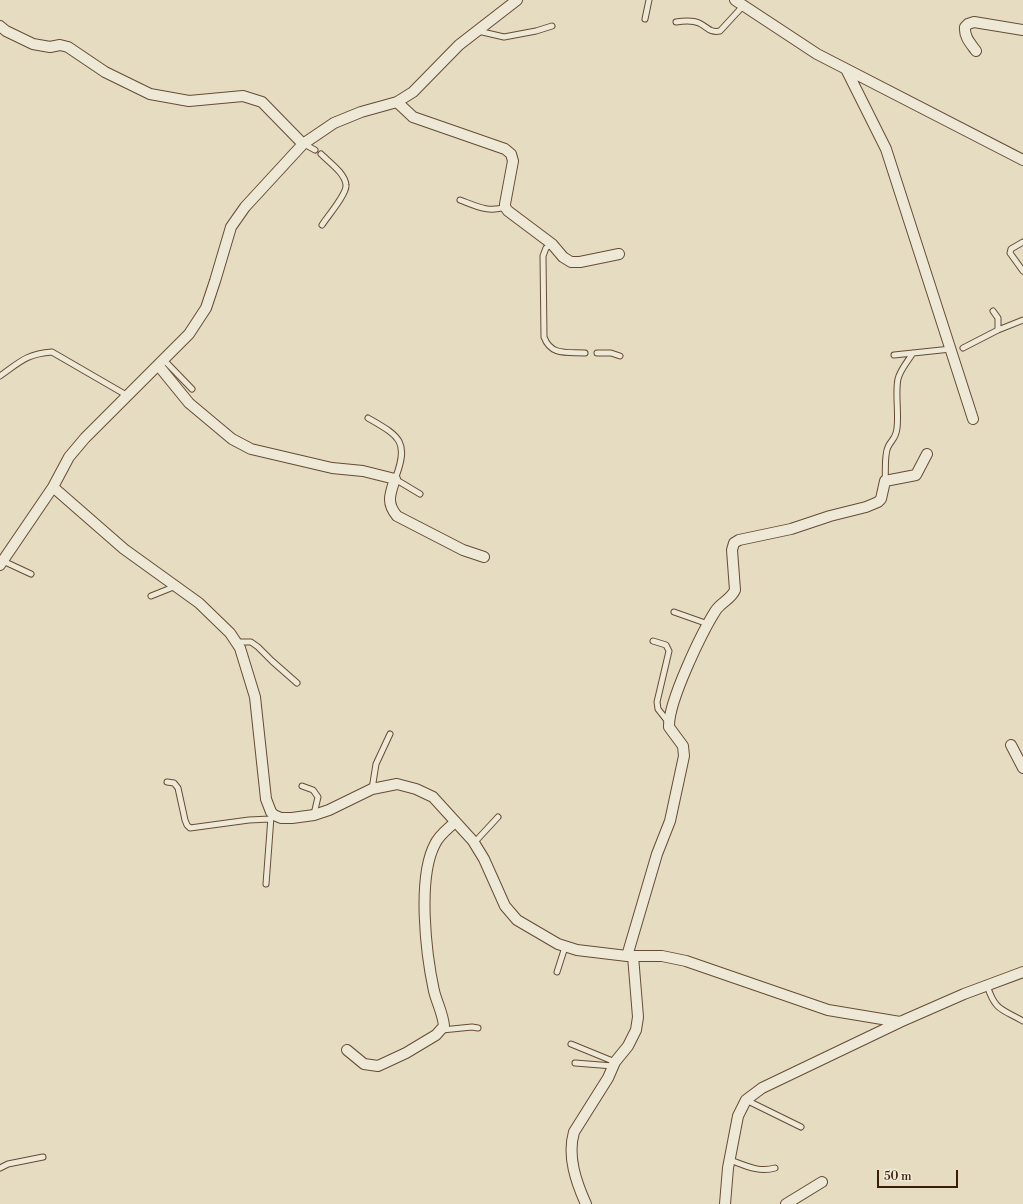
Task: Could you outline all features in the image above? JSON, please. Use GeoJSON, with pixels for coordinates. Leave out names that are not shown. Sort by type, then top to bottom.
{"type":"FeatureCollection","features":[{"type":"Feature","properties":{"kind":"street"},"geometry":{"type":"LineString","coordinates":[[1,563],[53,487],[69,457],[85,438],[189,334],[206,308],[231,227],[245,207],[303,144],[334,123],[361,112],[397,102],[413,92],[459,45],[517,0]]}},
{"type":"Feature","properties":{"kind":"street"},"geometry":{"type":"LineString","coordinates":[[739,3],[817,54],[1023,160]]}},
{"type":"Feature","properties":{"kind":"street"},"geometry":{"type":"LineString","coordinates":[[976,51],[965,35],[965,27],[968,24],[974,22],[1023,30]]}},
{"type":"Feature","properties":{"kind":"street"},"geometry":{"type":"LineString","coordinates":[[0,26],[6,31],[33,44],[50,48],[60,46],[68,47],[105,72],[150,94],[189,101],[243,96],[262,102],[303,144]]}},
{"type":"Feature","properties":{"kind":"street"},"geometry":{"type":"LineString","coordinates":[[846,69],[886,149],[954,351],[973,419]]}},
{"type":"Feature","properties":{"kind":"street"},"geometry":{"type":"LineString","coordinates":[[397,102],[413,117],[505,149],[510,154],[513,161],[505,207],[508,211],[552,244],[563,257],[571,262],[580,262],[619,254]]}},
{"type":"Feature","properties":{"kind":"street"},"geometry":{"type":"LineString","coordinates":[[161,363],[189,403],[232,439],[251,449],[332,468],[363,472],[395,479],[389,504],[396,516],[463,550],[484,557]]}},
{"type":"Feature","properties":{"kind":"street"},"geometry":{"type":"LineString","coordinates":[[586,1204],[574,1172],[572,1137],[608,1078],[614,1064],[628,1046],[636,1030],[638,1017],[630,956],[657,854],[670,821],[684,756],[683,746],[671,730],[669,722],[674,700],[695,649],[717,609],[733,595],[736,590],[732,550],[733,546],[736,542],[791,529],[830,516],[866,507],[878,502],[881,499],[885,481],[916,475],[927,454]]}},
{"type":"Feature","properties":{"kind":"street"},"geometry":{"type":"LineString","coordinates":[[53,487],[124,549],[199,604],[230,633],[240,648],[256,697],[266,800],[271,815],[281,818],[314,815],[329,810],[372,789],[397,784],[416,789],[433,797],[474,843],[484,858],[505,906],[517,920],[558,944],[577,950],[630,956],[662,956],[686,961],[828,1010],[900,1022]]}},
{"type":"Feature","properties":{"kind":"street"},"geometry":{"type":"LineString","coordinates":[[1011,745],[1023,768]]}},
{"type":"Feature","properties":{"kind":"street"},"geometry":{"type":"LineString","coordinates":[[347,1050],[364,1064],[378,1066],[406,1053],[442,1030],[444,1024],[434,991],[425,936],[425,890],[432,850],[436,842],[455,822]]}},
{"type":"Feature","properties":{"kind":"street"},"geometry":{"type":"LineString","coordinates":[[725,1204],[730,1160],[738,1116],[746,1100],[762,1088],[900,1022],[986,985],[1023,972]]}},
{"type":"Feature","properties":{"kind":"street"},"geometry":{"type":"LineString","coordinates":[[786,1204],[822,1182]]}},
{"type":"Feature","properties":{"kind":"lane"},"geometry":{"type":"LineString","coordinates":[[644,19],[649,0]]}},
{"type":"Feature","properties":{"kind":"lane"},"geometry":{"type":"LineString","coordinates":[[676,22],[690,21],[700,24],[710,30],[720,31],[739,3]]}},
{"type":"Feature","properties":{"kind":"lane"},"geometry":{"type":"LineString","coordinates":[[477,31],[504,37],[536,31],[552,26]]}},
{"type":"Feature","properties":{"kind":"lane"},"geometry":{"type":"LineString","coordinates":[[303,144],[315,150]]}},
{"type":"Feature","properties":{"kind":"lane"},"geometry":{"type":"LineString","coordinates":[[321,154],[341,175],[346,186],[343,194],[322,225]]}},
{"type":"Feature","properties":{"kind":"lane"},"geometry":{"type":"LineString","coordinates":[[460,200],[488,210],[496,210],[505,207]]}},
{"type":"Feature","properties":{"kind":"lane"},"geometry":{"type":"LineString","coordinates":[[1023,242],[1011,249],[1010,253],[1023,271]]}},
{"type":"Feature","properties":{"kind":"lane"},"geometry":{"type":"LineString","coordinates":[[552,244],[546,248],[543,256],[544,336],[548,345],[552,349],[585,353]]}},
{"type":"Feature","properties":{"kind":"lane"},"geometry":{"type":"LineString","coordinates":[[993,310],[998,318],[998,330]]}},
{"type":"Feature","properties":{"kind":"lane"},"geometry":{"type":"LineString","coordinates":[[963,348],[998,330],[1023,320]]}},
{"type":"Feature","properties":{"kind":"lane"},"geometry":{"type":"LineString","coordinates":[[894,355],[954,351]]}},
{"type":"Feature","properties":{"kind":"lane"},"geometry":{"type":"LineString","coordinates":[[0,376],[27,357],[40,353],[52,352],[128,396]]}},
{"type":"Feature","properties":{"kind":"lane"},"geometry":{"type":"LineString","coordinates":[[597,353],[611,353],[620,356]]}},
{"type":"Feature","properties":{"kind":"lane"},"geometry":{"type":"LineString","coordinates":[[885,481],[888,447],[896,435],[897,428],[897,381],[899,375],[913,353]]}},
{"type":"Feature","properties":{"kind":"lane"},"geometry":{"type":"LineString","coordinates":[[161,363],[192,390]]}},
{"type":"Feature","properties":{"kind":"lane"},"geometry":{"type":"LineString","coordinates":[[368,418],[391,431],[397,437],[401,443],[402,456],[395,479],[420,494]]}},
{"type":"Feature","properties":{"kind":"lane"},"geometry":{"type":"LineString","coordinates":[[1,563],[32,574]]}},
{"type":"Feature","properties":{"kind":"lane"},"geometry":{"type":"LineString","coordinates":[[151,596],[176,586]]}},
{"type":"Feature","properties":{"kind":"lane"},"geometry":{"type":"LineString","coordinates":[[674,612],[708,624]]}},
{"type":"Feature","properties":{"kind":"lane"},"geometry":{"type":"LineString","coordinates":[[653,641],[666,645],[669,650],[657,702],[658,709],[669,722]]}},
{"type":"Feature","properties":{"kind":"lane"},"geometry":{"type":"LineString","coordinates":[[236,642],[251,642],[297,683]]}},
{"type":"Feature","properties":{"kind":"lane"},"geometry":{"type":"LineString","coordinates":[[372,789],[376,764],[390,734]]}},
{"type":"Feature","properties":{"kind":"lane"},"geometry":{"type":"LineString","coordinates":[[167,782],[174,783],[178,788],[185,820],[187,826],[190,828],[249,820],[271,815],[266,884]]}},
{"type":"Feature","properties":{"kind":"lane"},"geometry":{"type":"LineString","coordinates":[[302,786],[313,790],[318,797],[314,815]]}},
{"type":"Feature","properties":{"kind":"lane"},"geometry":{"type":"LineString","coordinates":[[474,843],[498,817]]}},
{"type":"Feature","properties":{"kind":"lane"},"geometry":{"type":"LineString","coordinates":[[557,972],[565,947]]}},
{"type":"Feature","properties":{"kind":"lane"},"geometry":{"type":"LineString","coordinates":[[986,985],[990,998],[994,1004],[1023,1022]]}},
{"type":"Feature","properties":{"kind":"lane"},"geometry":{"type":"LineString","coordinates":[[442,1030],[472,1027],[478,1028]]}},
{"type":"Feature","properties":{"kind":"lane"},"geometry":{"type":"LineString","coordinates":[[571,1044],[614,1064]]}},
{"type":"Feature","properties":{"kind":"lane"},"geometry":{"type":"LineString","coordinates":[[575,1063],[614,1064]]}},
{"type":"Feature","properties":{"kind":"lane"},"geometry":{"type":"LineString","coordinates":[[746,1100],[801,1127]]}},
{"type":"Feature","properties":{"kind":"lane"},"geometry":{"type":"LineString","coordinates":[[0,1168],[8,1164],[43,1157]]}},
{"type":"Feature","properties":{"kind":"lane"},"geometry":{"type":"LineString","coordinates":[[730,1160],[759,1169],[769,1170],[775,1168]]}}]}
